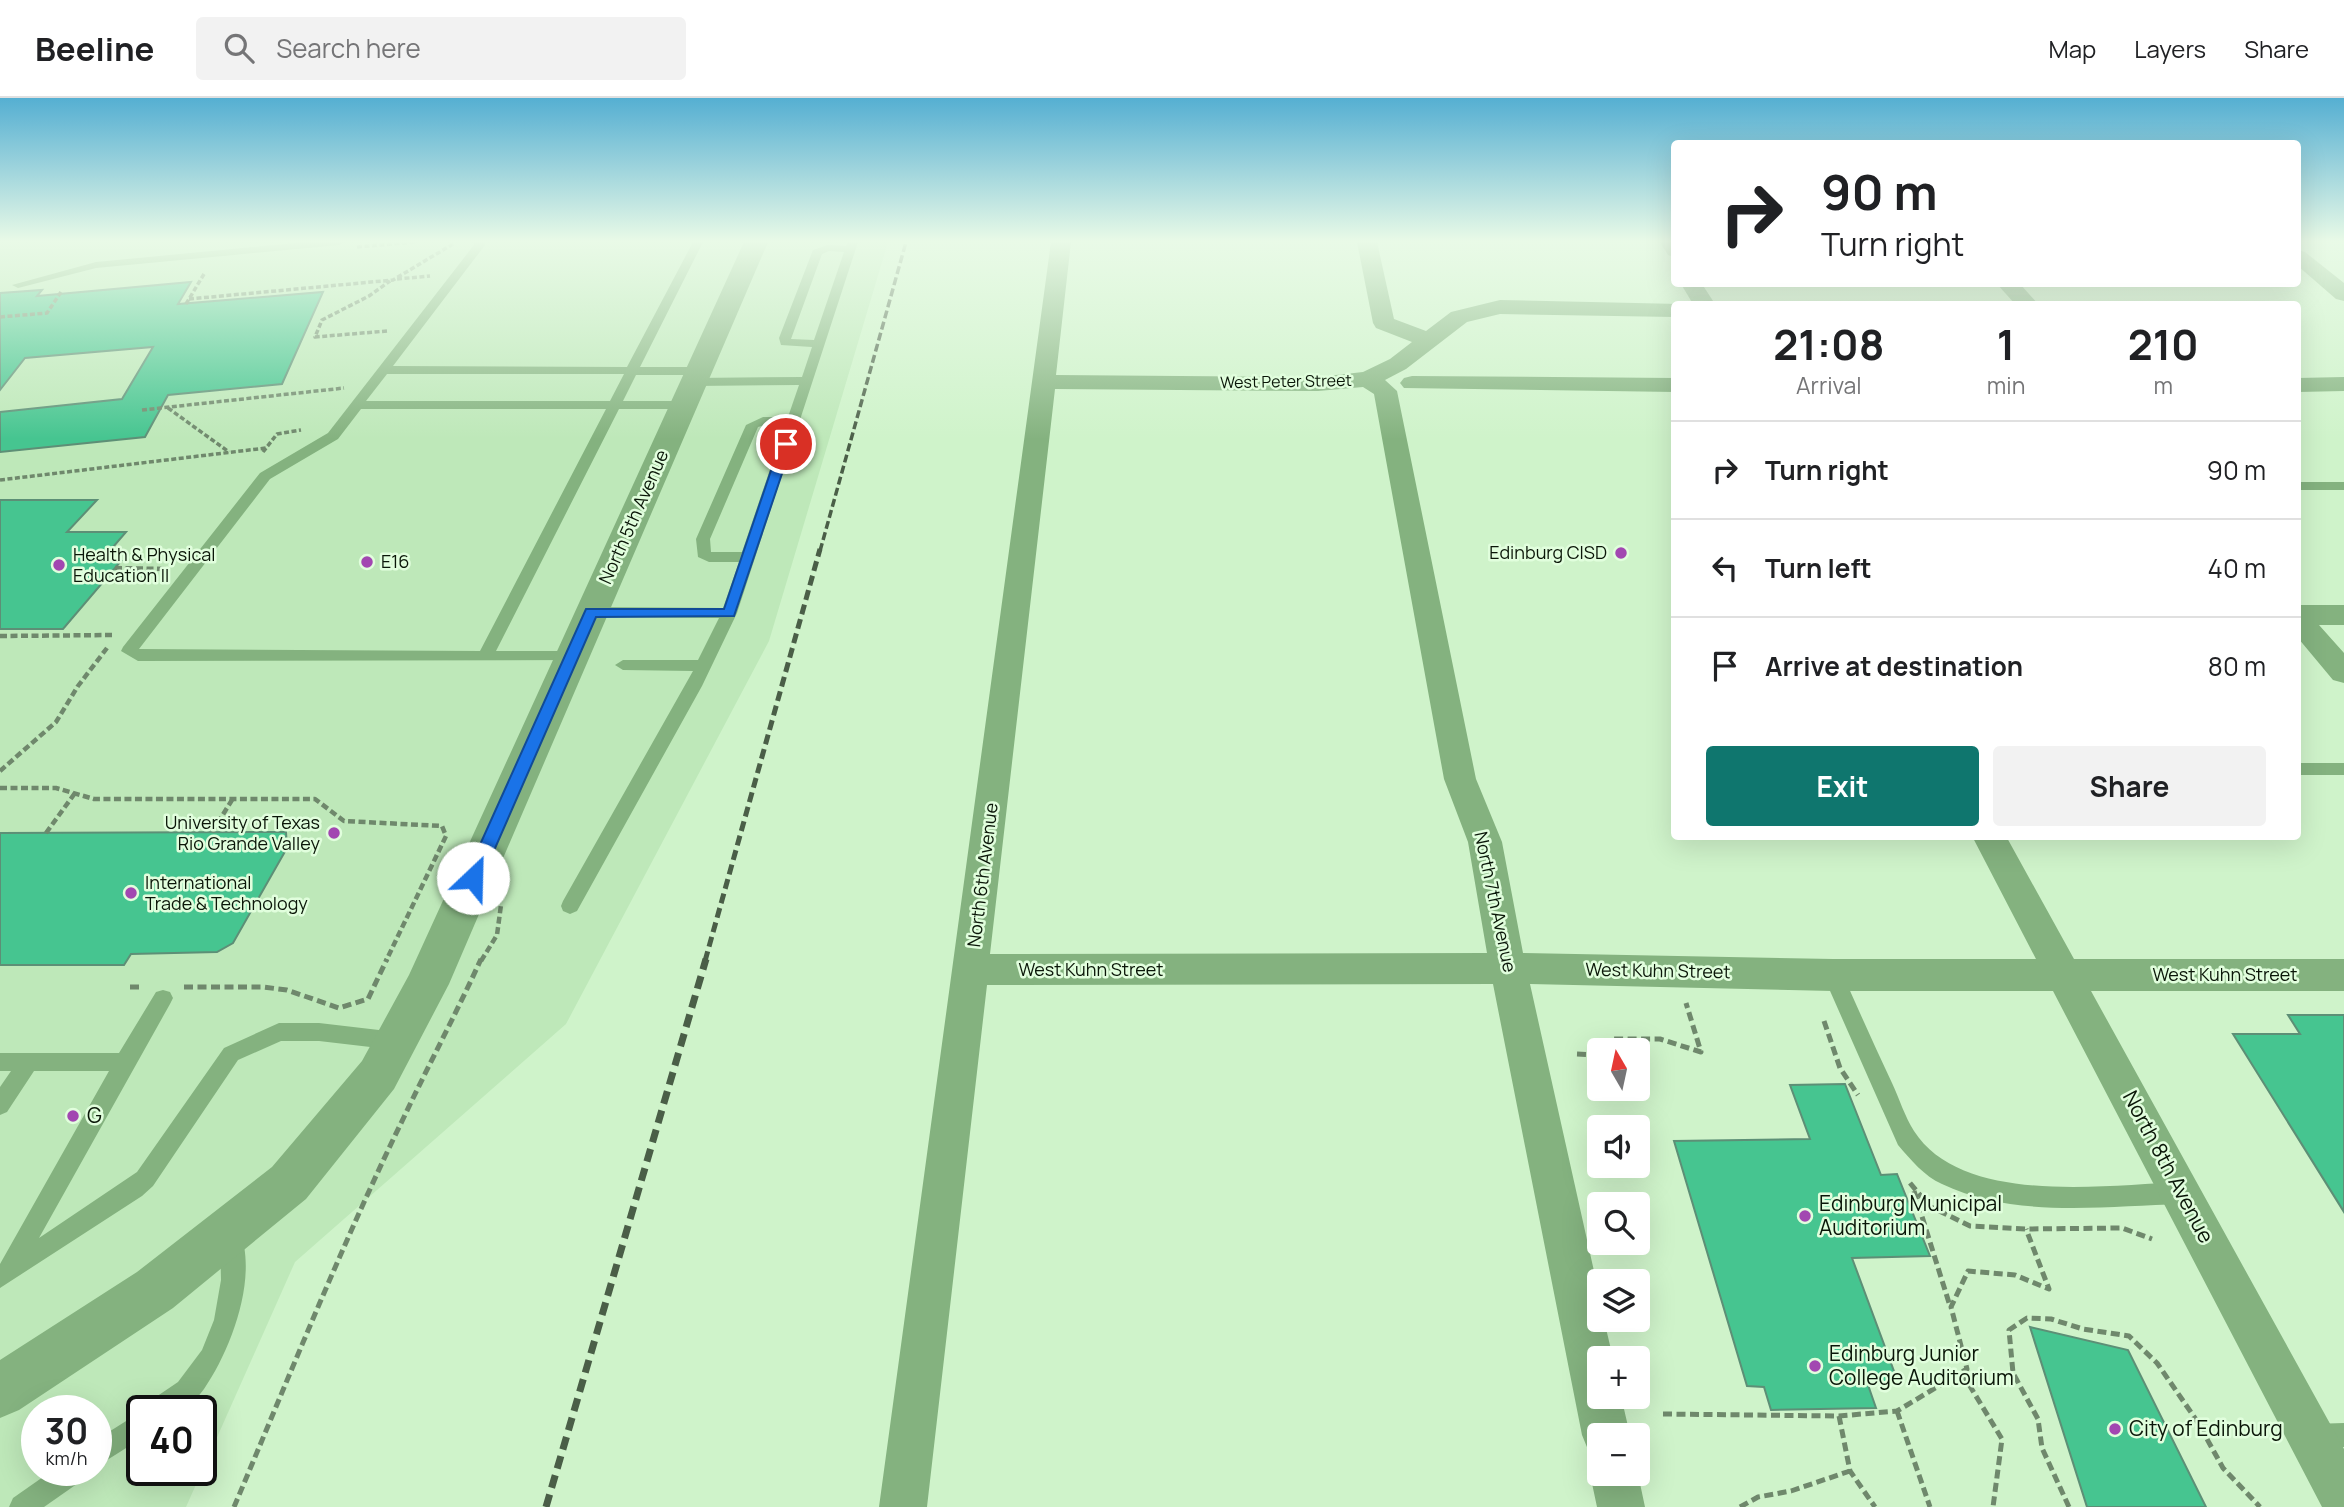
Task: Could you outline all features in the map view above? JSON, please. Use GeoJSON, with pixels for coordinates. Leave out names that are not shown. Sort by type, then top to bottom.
{"type":"FeatureCollection","features":[{"type":"Feature","properties":{"kind":"street","name":"North 5th Avenue"},"geometry":{"type":"LineString","coordinates":[[0,1391],[155,1290],[289,1183],[378,1074],[426,984],[727,308]]}},
{"type":"Feature","properties":{"kind":"street","name":"North 6th Avenue"},"geometry":{"type":"LineString","coordinates":[[903,1507],[1053,308]]}},
{"type":"Feature","properties":{"kind":"street"},"geometry":{"type":"LineString","coordinates":[[1381,308],[1384,323],[1428,340]]}},
{"type":"Feature","properties":{"kind":"street","name":"West Peter Street"},"geometry":{"type":"LineString","coordinates":[[1045,382],[1318,384],[1368,379],[1398,364],[1459,317],[1497,308]]}},
{"type":"Feature","properties":{"kind":"street","name":"West Peter Street"},"geometry":{"type":"LineString","coordinates":[[1544,308],[1671,310]]}},
{"type":"Feature","properties":{"kind":"street","name":"North 7th Avenue"},"geometry":{"type":"LineString","coordinates":[[1368,379],[1385,391],[1460,779],[1485,842],[1604,1423]]}},
{"type":"Feature","properties":{"kind":"street"},"geometry":{"type":"LineString","coordinates":[[1412,383],[1671,385]]}},
{"type":"Feature","properties":{"kind":"street"},"geometry":{"type":"LineString","coordinates":[[2301,384],[2344,384]]}},
{"type":"Feature","properties":{"kind":"street"},"geometry":{"type":"LineString","coordinates":[[2301,617],[2344,615]]}},
{"type":"Feature","properties":{"kind":"street"},"geometry":{"type":"LineString","coordinates":[[2301,621],[2344,673]]}},
{"type":"Feature","properties":{"kind":"street","name":"North 8th Avenue"},"geometry":{"type":"LineString","coordinates":[[1992,840],[2182,1193],[2328,1436],[2344,1498]]}},
{"type":"Feature","properties":{"kind":"street","name":"West Kuhn Street"},"geometry":{"type":"LineString","coordinates":[[971,970],[1509,968],[1833,975],[2344,975]]}},
{"type":"Feature","properties":{"kind":"street"},"geometry":{"type":"LineString","coordinates":[[1617,1486],[1621,1507]]}},
{"type":"Feature","properties":{"kind":"lane"},"geometry":{"type":"LineString","coordinates":[[431,308],[333,436],[265,476],[129,651],[138,656],[572,656]]}},
{"type":"Feature","properties":{"kind":"lane"},"geometry":{"type":"LineString","coordinates":[[485,656],[665,308]]}},
{"type":"Feature","properties":{"kind":"lane"},"geometry":{"type":"LineString","coordinates":[[796,308],[785,342],[819,344]]}},
{"type":"Feature","properties":{"kind":"lane"},"geometry":{"type":"LineString","coordinates":[[570,906],[704,666],[729,613],[831,308]]}},
{"type":"Feature","properties":{"kind":"lane"},"geometry":{"type":"LineString","coordinates":[[383,370],[632,372],[692,386]]}},
{"type":"Feature","properties":{"kind":"lane"},"geometry":{"type":"LineString","coordinates":[[356,405],[615,405],[692,386],[807,381]]}},
{"type":"Feature","properties":{"kind":"lane"},"geometry":{"type":"LineString","coordinates":[[748,558],[709,557],[703,554],[704,539],[753,425],[756,422],[794,421]]}},
{"type":"Feature","properties":{"kind":"lane"},"geometry":{"type":"LineString","coordinates":[[2301,486],[2344,486]]}},
{"type":"Feature","properties":{"kind":"lane"},"geometry":{"type":"LineString","coordinates":[[591,612],[729,613]]}},
{"type":"Feature","properties":{"kind":"lane"},"geometry":{"type":"LineString","coordinates":[[623,665],[704,666]]}},
{"type":"Feature","properties":{"kind":"lane"},"geometry":{"type":"LineString","coordinates":[[2301,769],[2344,769]]}},
{"type":"Feature","properties":{"kind":"lane"},"geometry":{"type":"LineString","coordinates":[[1833,975],[1906,1138],[1922,1158],[1950,1177],[2013,1193],[2182,1193]]}},
{"type":"Feature","properties":{"kind":"lane"},"geometry":{"type":"LineString","coordinates":[[4,1274],[163,990]]}},
{"type":"Feature","properties":{"kind":"lane"},"geometry":{"type":"LineString","coordinates":[[4,1274],[134,1189],[145,1179],[231,1054],[279,1032],[319,1031],[396,1041]]}},
{"type":"Feature","properties":{"kind":"lane"},"geometry":{"type":"LineString","coordinates":[[0,1062],[125,1062]]}},
{"type":"Feature","properties":{"kind":"lane"},"geometry":{"type":"LineString","coordinates":[[0,1105],[29,1062]]}},
{"type":"Feature","properties":{"kind":"lane"},"geometry":{"type":"LineString","coordinates":[[181,1395],[211,1358],[226,1320],[233,1280],[231,1230]]}},
{"type":"Feature","properties":{"kind":"lane"},"geometry":{"type":"LineString","coordinates":[[22,1507],[52,1486]]}},
{"type":"Feature","properties":{"kind":"path"},"geometry":{"type":"LineString","coordinates":[[346,308],[322,320],[315,337],[398,330]]}},
{"type":"Feature","properties":{"kind":"path"},"geometry":{"type":"LineString","coordinates":[[142,410],[353,387]]}},
{"type":"Feature","properties":{"kind":"path"},"geometry":{"type":"LineString","coordinates":[[167,408],[230,453]]}},
{"type":"Feature","properties":{"kind":"path"},"geometry":{"type":"LineString","coordinates":[[0,480],[266,449]]}},
{"type":"Feature","properties":{"kind":"path"},"geometry":{"type":"LineString","coordinates":[[115,568],[169,569]]}},
{"type":"Feature","properties":{"kind":"path"},"geometry":{"type":"LineString","coordinates":[[0,636],[117,635]]}},
{"type":"Feature","properties":{"kind":"path"},"geometry":{"type":"LineString","coordinates":[[0,788],[56,788],[94,799],[315,799],[344,821],[442,826],[446,836],[368,999],[340,1008],[287,990],[263,987],[163,990],[130,987]]}},
{"type":"Feature","properties":{"kind":"path"},"geometry":{"type":"LineString","coordinates":[[46,833],[75,793]]}},
{"type":"Feature","properties":{"kind":"path"},"geometry":{"type":"LineString","coordinates":[[212,832],[233,799]]}},
{"type":"Feature","properties":{"kind":"path"},"geometry":{"type":"LineString","coordinates":[[234,1507],[344,1248],[404,1116],[437,1054],[483,956],[497,935],[501,904]]}},
{"type":"Feature","properties":{"kind":"path"},"geometry":{"type":"LineString","coordinates":[[1650,1040],[1676,1042],[1689,1051],[1701,1052],[1686,1003]]}},
{"type":"Feature","properties":{"kind":"path"},"geometry":{"type":"LineString","coordinates":[[1577,1054],[1587,1054]]}},
{"type":"Feature","properties":{"kind":"path"},"geometry":{"type":"LineString","coordinates":[[1663,1414],[1839,1416],[1897,1411],[1968,1369],[1913,1187]]}},
{"type":"Feature","properties":{"kind":"path"},"geometry":{"type":"LineString","coordinates":[[1951,1307],[1968,1271],[2015,1275],[2049,1289],[2025,1229]]}},
{"type":"Feature","properties":{"kind":"path"},"geometry":{"type":"LineString","coordinates":[[2069,1507],[2042,1448],[2038,1419],[2013,1373],[2009,1330],[2027,1318],[2052,1319],[2083,1329],[2129,1336],[2157,1363],[2197,1421],[2223,1468],[2260,1507]]}},
{"type":"Feature","properties":{"kind":"path"},"geometry":{"type":"LineString","coordinates":[[1962,1373],[2002,1439],[1993,1507]]}},
{"type":"Feature","properties":{"kind":"path"},"geometry":{"type":"LineString","coordinates":[[1897,1411],[1930,1507]]}},
{"type":"Feature","properties":{"kind":"path"},"geometry":{"type":"LineString","coordinates":[[1839,1416],[1850,1471],[1875,1507]]}},
{"type":"Feature","properties":{"kind":"path"},"geometry":{"type":"LineString","coordinates":[[1740,1507],[1758,1497],[1791,1491],[1850,1471]]}},
{"type":"Feature","properties":{"kind":"shaded area","name":"University of Texas Rio Grande Valley"},"geometry":{"type":"Polygon","coordinates":[[[0,308],[868,308],[769,641],[566,1024],[295,1262],[217,1437],[217,1395],[126,1395],[126,1486],[195,1486],[186,1507],[0,1507],[0,308]]]}},
{"type":"Feature","properties":{"kind":"building"},"geometry":{"type":"Polygon","coordinates":[[[0,308],[316,308],[282,384],[168,395],[145,437],[0,452],[0,412],[122,399],[153,347],[25,358],[0,390],[0,308]]]}},
{"type":"Feature","properties":{"kind":"building","name":"Health & Physical Education II"},"geometry":{"type":"Polygon","coordinates":[[[0,500],[97,500],[67,532],[126,532],[101,561],[121,561],[63,629],[0,629],[0,500]]]}},
{"type":"Feature","properties":{"kind":"building","name":"International Trade & Technology"},"geometry":{"type":"Polygon","coordinates":[[[286,832],[287,848],[233,943],[217,952],[131,954],[124,965],[0,965],[0,833],[286,832]]]}},
{"type":"Feature","properties":{"kind":"building"},"geometry":{"type":"Polygon","coordinates":[[[2288,1015],[2344,1015],[2344,1212],[2233,1034],[2300,1034],[2288,1015]]]}},
{"type":"Feature","properties":{"kind":"building","name":"Edinburg Municipal Auditorium"},"geometry":{"type":"Polygon","coordinates":[[[1845,1084],[1881,1175],[1897,1174],[1930,1256],[1852,1258],[1898,1382],[1867,1382],[1876,1408],[1771,1410],[1764,1387],[1747,1386],[1674,1141],[1810,1139],[1790,1085],[1845,1084]]]}},
{"type":"Feature","properties":{"kind":"building","name":"City of Edinburg"},"geometry":{"type":"Polygon","coordinates":[[[2030,1327],[2128,1350],[2206,1507],[2087,1507],[2030,1327]]]}},
{"type":"Feature","properties":{"kind":"railway"},"geometry":{"type":"LineString","coordinates":[[820,551],[888,308]]}},
{"type":"Feature","properties":{"kind":"railway"},"geometry":{"type":"LineString","coordinates":[[705,961],[820,549]]}},
{"type":"Feature","properties":{"kind":"railway"},"geometry":{"type":"LineString","coordinates":[[546,1507],[706,959]]}},
{"type":"Feature","properties":{"kind":"place","name":"Edinburg CISD"},"geometry":{"type":"Point","coordinates":[1621,553]}},
{"type":"Feature","properties":{"kind":"place","name":"E16"},"geometry":{"type":"Point","coordinates":[367,562]}},
{"type":"Feature","properties":{"kind":"place","name":"Health & Physical Education II"},"geometry":{"type":"Point","coordinates":[59,565]}},
{"type":"Feature","properties":{"kind":"place","name":"University of Texas Rio Grande Valley"},"geometry":{"type":"Point","coordinates":[334,833]}},
{"type":"Feature","properties":{"kind":"place","name":"International Trade & Technology"},"geometry":{"type":"Point","coordinates":[131,893]}},
{"type":"Feature","properties":{"kind":"place","name":"G"},"geometry":{"type":"Point","coordinates":[73,1116]}},
{"type":"Feature","properties":{"kind":"place","name":"Edinburg Municipal Auditorium"},"geometry":{"type":"Point","coordinates":[1805,1216]}},
{"type":"Feature","properties":{"kind":"place","name":"Edinburg Junior College Auditorium"},"geometry":{"type":"Point","coordinates":[1815,1366]}},
{"type":"Feature","properties":{"kind":"place","name":"City of Edinburg"},"geometry":{"type":"Point","coordinates":[2115,1429]}},
{"type":"Feature","properties":{"kind":"route"},"geometry":{"type":"LineString","coordinates":[[473,878],[591,612],[729,613],[786,444]]}}]}
